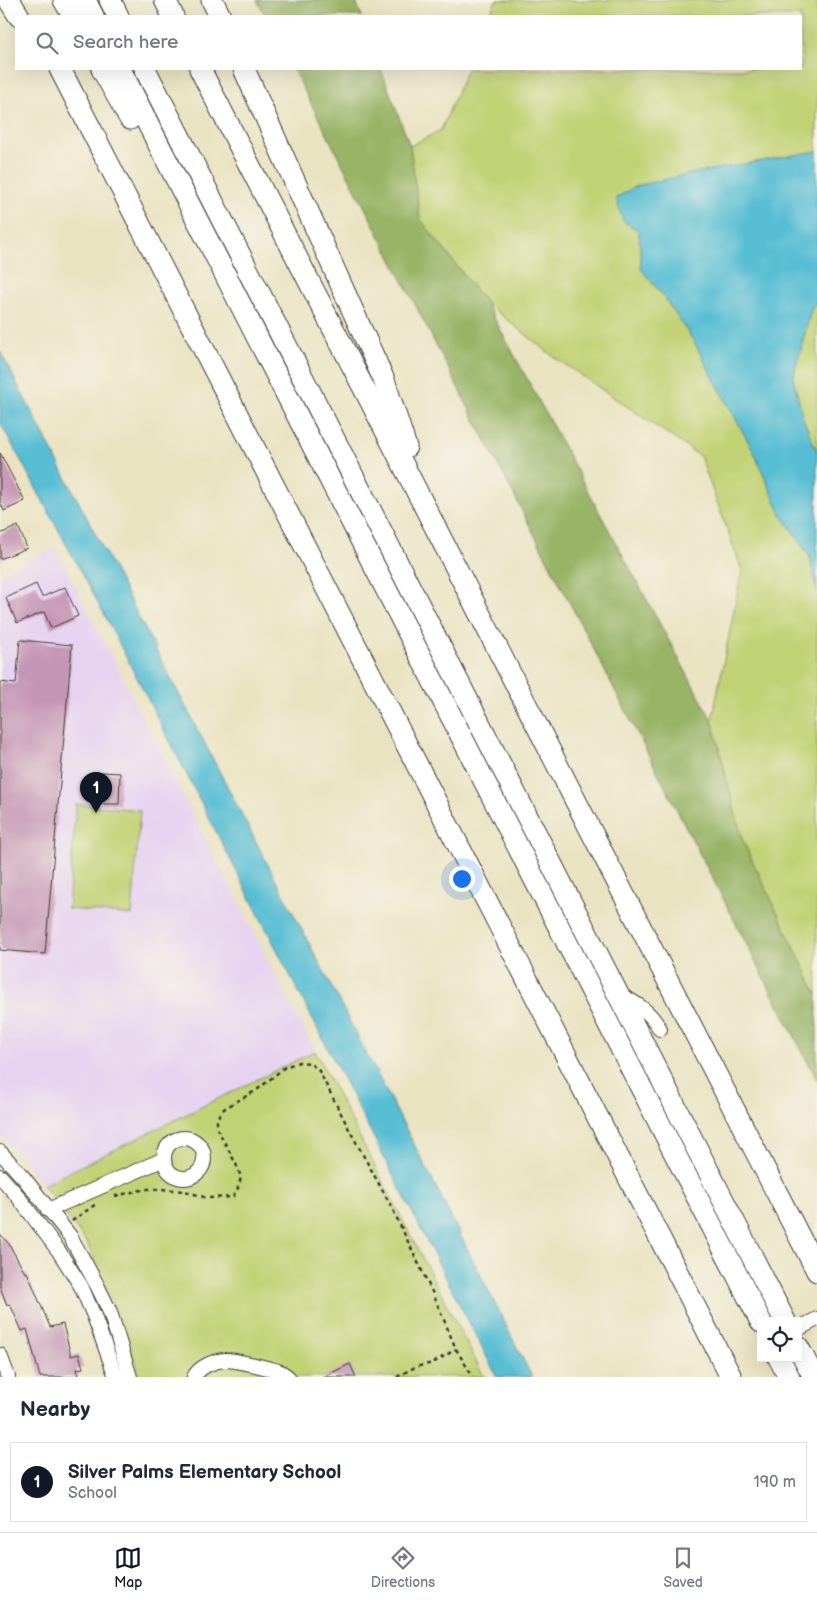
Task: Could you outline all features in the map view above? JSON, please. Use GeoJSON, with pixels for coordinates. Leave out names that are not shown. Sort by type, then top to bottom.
{"type":"FeatureCollection","features":[{"type":"Feature","properties":{"kind":"highway"},"geometry":{"type":"LineString","coordinates":[[9,0],[18,15]]}},
{"type":"Feature","properties":{"kind":"highway"},"geometry":{"type":"LineString","coordinates":[[25,0],[33,15]]}},
{"type":"Feature","properties":{"kind":"highway"},"geometry":{"type":"LineString","coordinates":[[64,0],[72,15]]}},
{"type":"Feature","properties":{"kind":"highway"},"geometry":{"type":"LineString","coordinates":[[85,0],[92,15]]}},
{"type":"Feature","properties":{"kind":"highway"},"geometry":{"type":"LineString","coordinates":[[110,0],[118,15]]}},
{"type":"Feature","properties":{"kind":"highway"},"geometry":{"type":"LineString","coordinates":[[165,0],[172,15]]}},
{"type":"Feature","properties":{"kind":"highway"},"geometry":{"type":"LineString","coordinates":[[212,0],[220,15]]}},
{"type":"Feature","properties":{"kind":"highway"},"geometry":{"type":"LineString","coordinates":[[51,70],[130,205]]}},
{"type":"Feature","properties":{"kind":"highway"},"geometry":{"type":"LineString","coordinates":[[61,70],[731,1377]]}},
{"type":"Feature","properties":{"kind":"highway"},"geometry":{"type":"LineString","coordinates":[[103,70],[162,176],[238,325],[261,345]]}},
{"type":"Feature","properties":{"kind":"highway"},"geometry":{"type":"LineString","coordinates":[[121,70],[758,1317]]}},
{"type":"Feature","properties":{"kind":"highway"},"geometry":{"type":"LineString","coordinates":[[146,70],[783,1317]]}},
{"type":"Feature","properties":{"kind":"highway"},"geometry":{"type":"LineString","coordinates":[[201,70],[817,1271]]}},
{"type":"Feature","properties":{"kind":"highway"},"geometry":{"type":"LineString","coordinates":[[244,70],[384,380],[428,511]]}},
{"type":"Feature","properties":{"kind":"highway"},"geometry":{"type":"LineString","coordinates":[[802,1354],[814,1377]]}},
{"type":"Feature","properties":{"kind":"highway"},"geometry":{"type":"LineString","coordinates":[[781,1362],[789,1377]]}},
{"type":"Feature","properties":{"kind":"street"},"geometry":{"type":"LineString","coordinates":[[617,994],[636,1003],[654,1018],[660,1029]]}},
{"type":"Feature","properties":{"kind":"street"},"geometry":{"type":"LineString","coordinates":[[0,1152],[23,1177],[70,1236],[110,1312],[130,1377]]}},
{"type":"Feature","properties":{"kind":"street"},"geometry":{"type":"LineString","coordinates":[[48,1210],[164,1159]]}},
{"type":"Feature","properties":{"kind":"street"},"geometry":{"type":"LineString","coordinates":[[0,1176],[58,1250],[81,1286],[116,1377]]}},
{"type":"Feature","properties":{"kind":"street"},"geometry":{"type":"LineString","coordinates":[[802,1327],[817,1319]]}},
{"type":"Feature","properties":{"kind":"street"},"geometry":{"type":"LineString","coordinates":[[0,1355],[8,1377]]}},
{"type":"Feature","properties":{"kind":"street"},"geometry":{"type":"LineString","coordinates":[[194,1377],[195,1374],[214,1362],[226,1360],[262,1372],[280,1371],[288,1377]]}},
{"type":"Feature","properties":{"kind":"path"},"geometry":{"type":"LineString","coordinates":[[114,1196],[146,1189],[161,1189],[185,1191],[207,1198],[233,1197],[241,1178],[236,1164],[217,1128],[217,1119],[221,1112],[257,1090],[285,1067],[299,1062],[310,1063],[319,1071],[391,1206],[434,1296],[456,1349],[473,1377]]}},
{"type":"Feature","properties":{"kind":"path"},"geometry":{"type":"LineString","coordinates":[[62,1204],[71,1222],[98,1203]]}},
{"type":"Feature","properties":{"kind":"path"},"geometry":{"type":"LineString","coordinates":[[397,1377],[415,1368],[432,1363],[456,1349]]}},
{"type":"Feature","properties":{"kind":"shaded area"},"geometry":{"type":"Polygon","coordinates":[[[55,547],[315,1051],[43,1185],[17,1151],[0,1135],[0,574],[55,547]]]}},
{"type":"Feature","properties":{"kind":"green space"},"geometry":{"type":"Polygon","coordinates":[[[257,0],[355,0],[362,15],[264,15],[257,0]]]}},
{"type":"Feature","properties":{"kind":"green space"},"geometry":{"type":"Polygon","coordinates":[[[496,0],[817,0],[817,151],[695,173],[636,186],[617,198],[623,221],[639,231],[642,270],[664,297],[693,340],[754,452],[781,514],[810,557],[817,591],[817,995],[742,839],[712,720],[742,570],[700,456],[554,357],[486,303],[420,219],[410,146],[441,130],[467,70],[802,70],[802,15],[489,15],[496,0]]]}},
{"type":"Feature","properties":{"kind":"green space"},"geometry":{"type":"Polygon","coordinates":[[[294,70],[381,70],[410,146],[420,219],[486,303],[712,720],[742,839],[817,995],[817,1080],[294,70]]]}},
{"type":"Feature","properties":{"kind":"green space"},"geometry":{"type":"Polygon","coordinates":[[[817,302],[817,452],[803,418],[793,378],[812,307],[817,302]]]}},
{"type":"Feature","properties":{"kind":"green space"},"geometry":{"type":"Polygon","coordinates":[[[76,804],[140,810],[132,915],[68,909],[76,804]]]}},
{"type":"Feature","properties":{"kind":"green space"},"geometry":{"type":"Polygon","coordinates":[[[315,1051],[484,1377],[140,1377],[136,1362],[87,1243],[43,1185],[315,1051]]]}},
{"type":"Feature","properties":{"kind":"water"},"geometry":{"type":"Polygon","coordinates":[[[817,151],[817,302],[812,307],[793,378],[803,418],[817,452],[817,591],[810,556],[781,514],[754,452],[693,340],[664,297],[641,269],[639,231],[623,221],[616,198],[636,186],[695,173],[817,151]]]}},
{"type":"Feature","properties":{"kind":"water"},"geometry":{"type":"Polygon","coordinates":[[[0,351],[431,1177],[532,1377],[497,1377],[104,614],[0,422],[0,351]]]}},
{"type":"Feature","properties":{"kind":"building"},"geometry":{"type":"Polygon","coordinates":[[[0,453],[25,501],[4,511],[0,502],[0,453]]]}},
{"type":"Feature","properties":{"kind":"building"},"geometry":{"type":"Polygon","coordinates":[[[18,526],[27,548],[0,559],[0,534],[18,526]]]}},
{"type":"Feature","properties":{"kind":"building"},"geometry":{"type":"Polygon","coordinates":[[[36,584],[42,597],[65,587],[78,616],[51,628],[44,612],[17,623],[6,598],[36,584]]]}},
{"type":"Feature","properties":{"kind":"building"},"geometry":{"type":"Polygon","coordinates":[[[20,640],[72,645],[45,954],[0,950],[0,682],[16,684],[20,640]]]}},
{"type":"Feature","properties":{"kind":"building"},"geometry":{"type":"Polygon","coordinates":[[[102,772],[120,773],[119,804],[101,804],[102,772]]]}},
{"type":"Feature","properties":{"kind":"building"},"geometry":{"type":"Polygon","coordinates":[[[0,1234],[9,1244],[25,1273],[27,1272],[50,1327],[63,1324],[71,1356],[79,1354],[83,1368],[77,1369],[79,1377],[40,1377],[27,1329],[22,1331],[10,1304],[7,1305],[0,1287],[0,1234]]]}},
{"type":"Feature","properties":{"kind":"building"},"geometry":{"type":"Polygon","coordinates":[[[350,1364],[356,1377],[323,1377],[350,1364]]]}},
{"type":"Feature","properties":{"kind":"place","name":"Silver Palms Elementary School"},"geometry":{"type":"Point","coordinates":[96,813]}}]}
